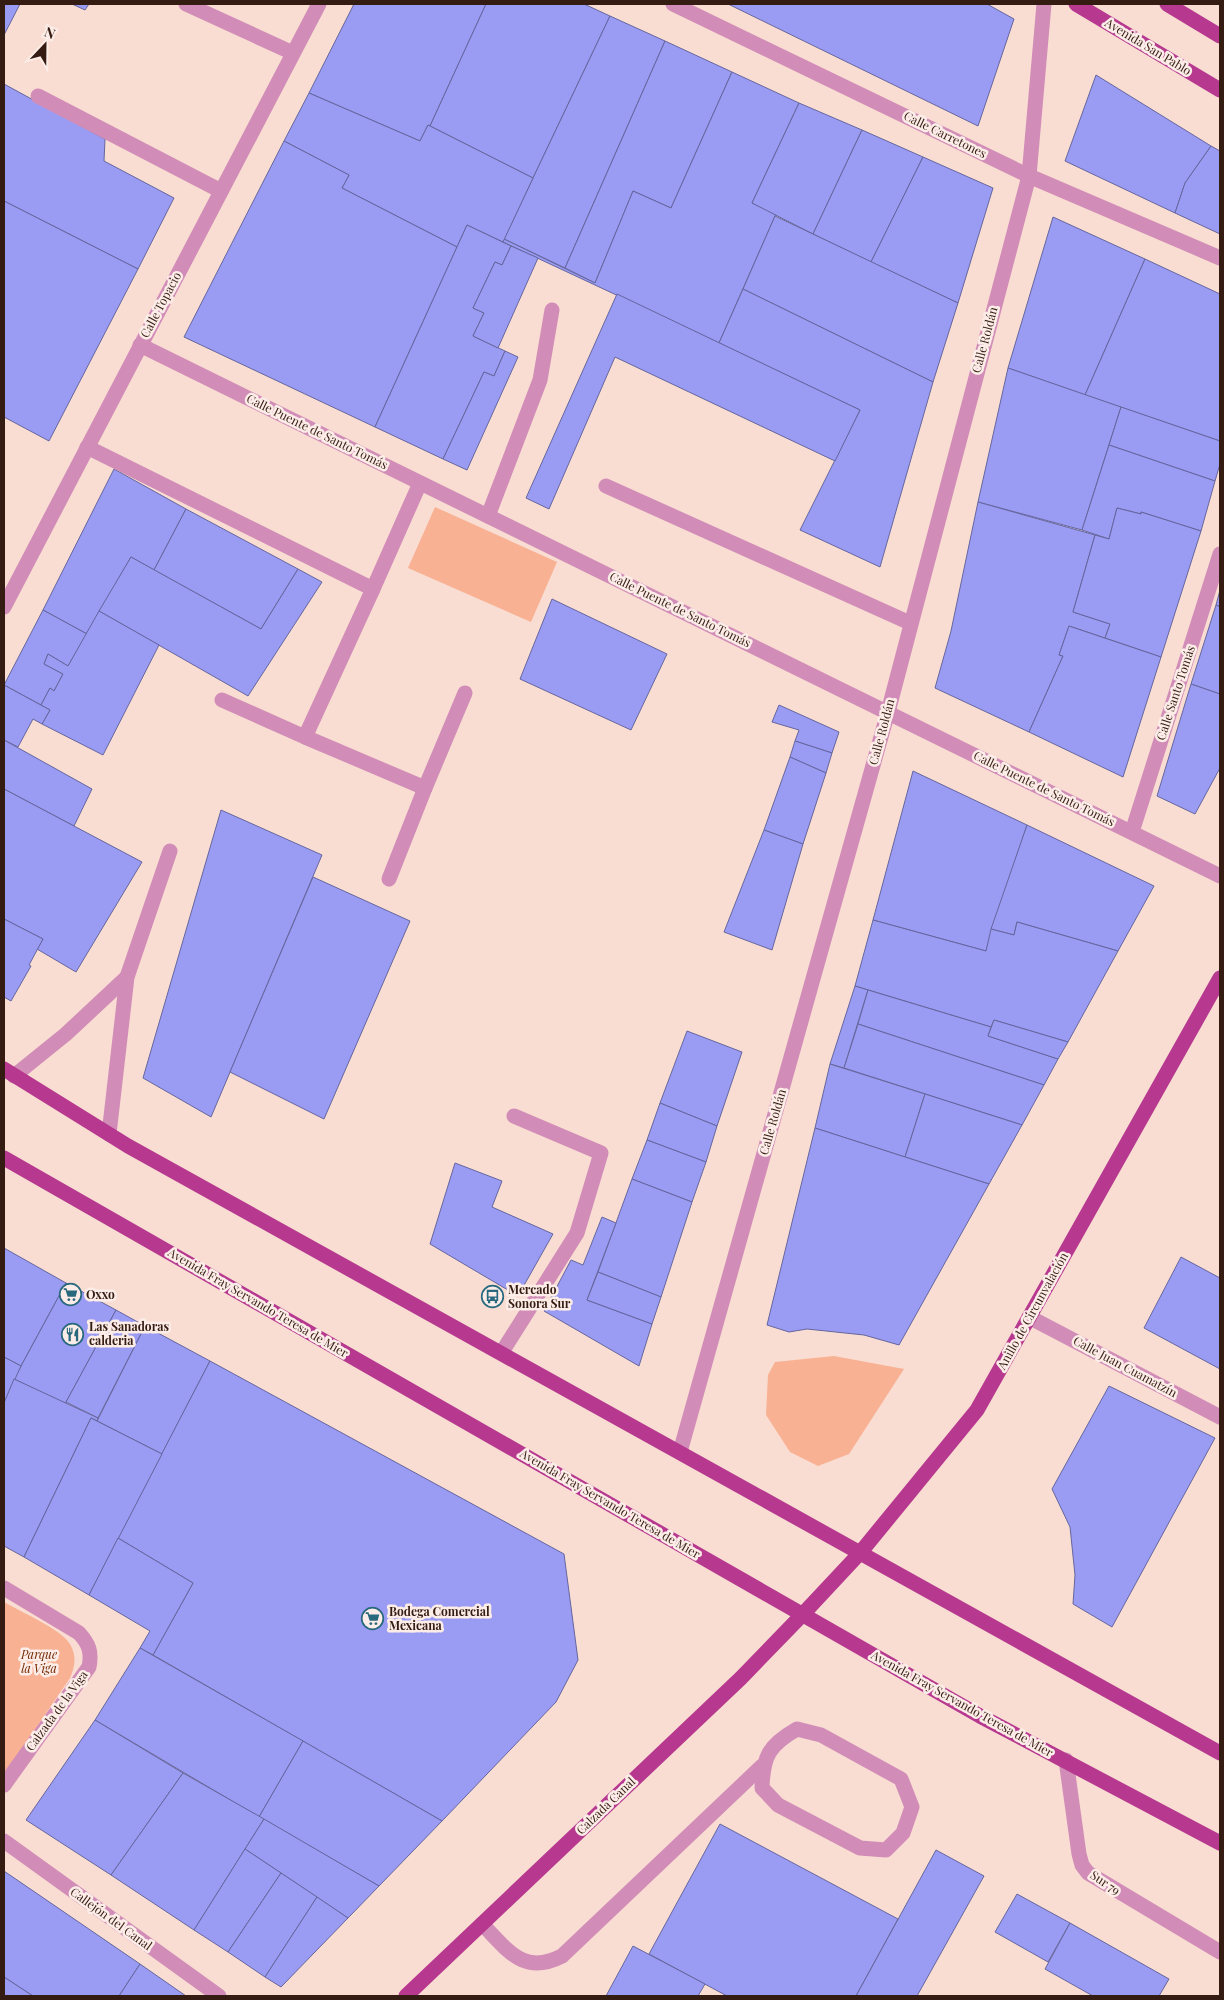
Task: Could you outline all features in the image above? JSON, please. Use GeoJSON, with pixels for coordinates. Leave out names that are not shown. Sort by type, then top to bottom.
{"type":"FeatureCollection","features":[{"type":"Feature","properties":{"kind":"main road","name":"Avenida San Pablo"},"geometry":{"type":"LineString","coordinates":[[1076,4],[1220,90]]}},
{"type":"Feature","properties":{"kind":"main road"},"geometry":{"type":"LineString","coordinates":[[1167,4],[1220,36]]}},
{"type":"Feature","properties":{"kind":"main road","name":"Anillo de Circunvalación"},"geometry":{"type":"LineString","coordinates":[[803,1614],[860,1553],[977,1410],[1220,978]]}},
{"type":"Feature","properties":{"kind":"main road"},"geometry":{"type":"LineString","coordinates":[[9,1072],[109,1134],[1220,1753]]}},
{"type":"Feature","properties":{"kind":"main road","name":"Avenida Fray Servando Teresa de Mier"},"geometry":{"type":"LineString","coordinates":[[4,1158],[980,1716],[1220,1843]]}},
{"type":"Feature","properties":{"kind":"main road","name":"Calzada Canal"},"geometry":{"type":"LineString","coordinates":[[406,1996],[741,1678],[803,1614]]}},
{"type":"Feature","properties":{"kind":"street"},"geometry":{"type":"LineString","coordinates":[[186,4],[293,53]]}},
{"type":"Feature","properties":{"kind":"street","name":"Calle Topacio"},"geometry":{"type":"LineString","coordinates":[[4,606],[319,4]]}},
{"type":"Feature","properties":{"kind":"street","name":"Calle Carretones"},"geometry":{"type":"LineString","coordinates":[[673,4],[1029,176],[1220,258]]}},
{"type":"Feature","properties":{"kind":"street","name":"Calle Roldán"},"geometry":{"type":"LineString","coordinates":[[680,1452],[888,712],[1029,176],[1044,4]]}},
{"type":"Feature","properties":{"kind":"street"},"geometry":{"type":"LineString","coordinates":[[38,96],[220,191]]}},
{"type":"Feature","properties":{"kind":"street"},"geometry":{"type":"LineString","coordinates":[[488,516],[540,380],[552,310]]}},
{"type":"Feature","properties":{"kind":"street","name":"Calle Puente de Santo Tomás"},"geometry":{"type":"LineString","coordinates":[[140,345],[1220,876]]}},
{"type":"Feature","properties":{"kind":"street"},"geometry":{"type":"LineString","coordinates":[[87,447],[373,589]]}},
{"type":"Feature","properties":{"kind":"street"},"geometry":{"type":"LineString","coordinates":[[305,737],[420,483]]}},
{"type":"Feature","properties":{"kind":"street"},"geometry":{"type":"LineString","coordinates":[[606,486],[910,623]]}},
{"type":"Feature","properties":{"kind":"street","name":"Calle Santo Tomás"},"geometry":{"type":"LineString","coordinates":[[1132,832],[1220,554]]}},
{"type":"Feature","properties":{"kind":"street"},"geometry":{"type":"LineString","coordinates":[[389,879],[424,788],[465,693]]}},
{"type":"Feature","properties":{"kind":"street"},"geometry":{"type":"LineString","coordinates":[[222,700],[424,788]]}},
{"type":"Feature","properties":{"kind":"street"},"geometry":{"type":"LineString","coordinates":[[109,1134],[127,977],[170,851]]}},
{"type":"Feature","properties":{"kind":"street"},"geometry":{"type":"LineString","coordinates":[[9,1072],[66,1034],[127,977]]}},
{"type":"Feature","properties":{"kind":"street"},"geometry":{"type":"LineString","coordinates":[[502,1352],[577,1234],[601,1152],[514,1116]]}},
{"type":"Feature","properties":{"kind":"street","name":"Calle Juan Cuamatzín"},"geometry":{"type":"LineString","coordinates":[[1029,1317],[1220,1417]]}},
{"type":"Feature","properties":{"kind":"street","name":"Calzada de la Viga"},"geometry":{"type":"LineString","coordinates":[[4,1588],[79,1633],[86,1640],[91,1657],[90,1667],[4,1785]]}},
{"type":"Feature","properties":{"kind":"street"},"geometry":{"type":"LineString","coordinates":[[482,1924],[514,1955],[529,1964],[547,1964],[562,1956],[762,1766],[777,1740],[797,1729],[821,1735],[900,1779],[912,1807],[903,1833],[886,1850],[860,1848],[778,1805],[762,1788],[762,1766]]}},
{"type":"Feature","properties":{"kind":"street","name":"Sur 79"},"geometry":{"type":"LineString","coordinates":[[1066,1760],[1079,1854],[1082,1864],[1088,1873],[1220,1952]]}},
{"type":"Feature","properties":{"kind":"street","name":"Callejón del Canal"},"geometry":{"type":"LineString","coordinates":[[4,1841],[219,1996]]}},
{"type":"Feature","properties":{"kind":"green space"},"geometry":{"type":"Polygon","coordinates":[[[435,507],[557,562],[531,622],[408,568],[435,507]]]}},
{"type":"Feature","properties":{"kind":"green space"},"geometry":{"type":"Polygon","coordinates":[[[834,1356],[904,1369],[849,1454],[818,1466],[790,1452],[766,1415],[768,1375],[775,1362],[834,1356]]]}},
{"type":"Feature","properties":{"kind":"green space","name":"Parque la Viga"},"geometry":{"type":"Polygon","coordinates":[[[4,1602],[50,1627],[65,1638],[74,1653],[74,1661],[70,1678],[4,1775],[4,1602]]]}},
{"type":"Feature","properties":{"kind":"building"},"geometry":{"type":"Polygon","coordinates":[[[4,4],[20,4],[4,35],[4,4]]]}},
{"type":"Feature","properties":{"kind":"building"},"geometry":{"type":"Polygon","coordinates":[[[72,4],[89,4],[85,10],[72,4]]]}},
{"type":"Feature","properties":{"kind":"building"},"geometry":{"type":"Polygon","coordinates":[[[354,4],[486,4],[430,126],[428,125],[420,141],[309,93],[354,4]]]}},
{"type":"Feature","properties":{"kind":"building"},"geometry":{"type":"Polygon","coordinates":[[[486,4],[584,4],[610,16],[533,178],[430,126],[486,4]]]}},
{"type":"Feature","properties":{"kind":"building"},"geometry":{"type":"Polygon","coordinates":[[[728,4],[987,4],[1014,19],[978,126],[728,4]]]}},
{"type":"Feature","properties":{"kind":"building"},"geometry":{"type":"Polygon","coordinates":[[[610,16],[665,41],[565,268],[504,239],[610,16]]]}},
{"type":"Feature","properties":{"kind":"building"},"geometry":{"type":"Polygon","coordinates":[[[665,41],[732,72],[671,208],[633,191],[595,283],[565,268],[665,41]]]}},
{"type":"Feature","properties":{"kind":"building"},"geometry":{"type":"Polygon","coordinates":[[[732,72],[799,103],[752,203],[776,214],[719,343],[503,242],[504,239],[595,283],[633,191],[671,208],[732,72]]]}},
{"type":"Feature","properties":{"kind":"building"},"geometry":{"type":"Polygon","coordinates":[[[1096,75],[1211,146],[1185,183],[1175,213],[1065,161],[1096,75]]]}},
{"type":"Feature","properties":{"kind":"building"},"geometry":{"type":"Polygon","coordinates":[[[4,84],[105,139],[104,161],[174,198],[138,269],[4,201],[4,84]]]}},
{"type":"Feature","properties":{"kind":"building"},"geometry":{"type":"Polygon","coordinates":[[[309,93],[420,141],[428,125],[533,178],[503,242],[467,225],[457,247],[342,188],[349,175],[284,141],[309,93]]]}},
{"type":"Feature","properties":{"kind":"building"},"geometry":{"type":"Polygon","coordinates":[[[799,103],[862,130],[813,234],[752,203],[799,103]]]}},
{"type":"Feature","properties":{"kind":"building"},"geometry":{"type":"Polygon","coordinates":[[[862,130],[923,157],[871,262],[813,234],[862,130]]]}},
{"type":"Feature","properties":{"kind":"building"},"geometry":{"type":"Polygon","coordinates":[[[284,141],[349,175],[342,188],[457,247],[375,427],[184,337],[284,141]]]}},
{"type":"Feature","properties":{"kind":"building"},"geometry":{"type":"Polygon","coordinates":[[[1211,146],[1220,151],[1220,234],[1175,213],[1185,183],[1211,146]]]}},
{"type":"Feature","properties":{"kind":"building"},"geometry":{"type":"Polygon","coordinates":[[[923,157],[993,188],[958,303],[871,262],[923,157]]]}},
{"type":"Feature","properties":{"kind":"building"},"geometry":{"type":"Polygon","coordinates":[[[4,201],[138,269],[49,441],[4,417],[4,201]]]}},
{"type":"Feature","properties":{"kind":"building"},"geometry":{"type":"Polygon","coordinates":[[[775,216],[958,303],[933,382],[743,289],[775,216]]]}},
{"type":"Feature","properties":{"kind":"building"},"geometry":{"type":"Polygon","coordinates":[[[1053,217],[1145,259],[1085,395],[1008,368],[1053,217]]]}},
{"type":"Feature","properties":{"kind":"building"},"geometry":{"type":"Polygon","coordinates":[[[467,225],[511,246],[502,265],[495,262],[473,308],[484,313],[473,336],[505,351],[494,376],[484,372],[443,459],[375,427],[467,225]]]}},
{"type":"Feature","properties":{"kind":"building"},"geometry":{"type":"Polygon","coordinates":[[[511,246],[538,258],[498,348],[473,336],[484,313],[473,308],[495,262],[502,265],[511,246]]]}},
{"type":"Feature","properties":{"kind":"building"},"geometry":{"type":"Polygon","coordinates":[[[1145,259],[1220,294],[1220,441],[1085,395],[1145,259]]]}},
{"type":"Feature","properties":{"kind":"building"},"geometry":{"type":"Polygon","coordinates":[[[743,289],[933,382],[880,567],[800,530],[860,410],[719,343],[743,289]]]}},
{"type":"Feature","properties":{"kind":"building"},"geometry":{"type":"Polygon","coordinates":[[[617,294],[860,410],[835,461],[615,357],[549,509],[526,498],[617,294]]]}},
{"type":"Feature","properties":{"kind":"building"},"geometry":{"type":"Polygon","coordinates":[[[505,351],[518,357],[467,470],[443,459],[484,372],[494,376],[505,351]]]}},
{"type":"Feature","properties":{"kind":"building"},"geometry":{"type":"Polygon","coordinates":[[[1008,368],[1121,407],[1082,530],[978,502],[1008,368]]]}},
{"type":"Feature","properties":{"kind":"building"},"geometry":{"type":"Polygon","coordinates":[[[1121,407],[1220,441],[1220,464],[1215,481],[1109,445],[1121,407]]]}},
{"type":"Feature","properties":{"kind":"building"},"geometry":{"type":"Polygon","coordinates":[[[1109,445],[1215,481],[1201,531],[1141,512],[1141,514],[1117,508],[1109,539],[1082,530],[1109,445]]]}},
{"type":"Feature","properties":{"kind":"building"},"geometry":{"type":"Polygon","coordinates":[[[114,469],[186,509],[154,570],[131,557],[87,634],[43,610],[114,469]]]}},
{"type":"Feature","properties":{"kind":"building"},"geometry":{"type":"Polygon","coordinates":[[[978,502],[1095,535],[1073,612],[1110,624],[1105,638],[1069,626],[1059,655],[1063,656],[1029,732],[935,688],[951,631],[978,502]]]}},
{"type":"Feature","properties":{"kind":"building"},"geometry":{"type":"Polygon","coordinates":[[[1117,508],[1141,514],[1141,512],[1201,531],[1161,657],[1105,638],[1110,624],[1073,612],[1095,535],[1109,539],[1117,508]]]}},
{"type":"Feature","properties":{"kind":"building"},"geometry":{"type":"Polygon","coordinates":[[[186,509],[298,569],[261,629],[154,570],[186,509]]]}},
{"type":"Feature","properties":{"kind":"building"},"geometry":{"type":"Polygon","coordinates":[[[131,557],[261,629],[298,569],[322,582],[248,696],[99,611],[131,557]]]}},
{"type":"Feature","properties":{"kind":"building"},"geometry":{"type":"Polygon","coordinates":[[[1220,590],[1220,607],[1216,605],[1220,590]]]}},
{"type":"Feature","properties":{"kind":"building"},"geometry":{"type":"Polygon","coordinates":[[[552,599],[667,654],[631,730],[520,679],[552,599]]]}},
{"type":"Feature","properties":{"kind":"building"},"geometry":{"type":"Polygon","coordinates":[[[1216,605],[1220,607],[1220,694],[1191,684],[1216,605]]]}},
{"type":"Feature","properties":{"kind":"building"},"geometry":{"type":"Polygon","coordinates":[[[43,610],[87,634],[68,666],[48,654],[44,664],[63,674],[54,691],[50,688],[41,705],[4,685],[43,610]]]}},
{"type":"Feature","properties":{"kind":"building"},"geometry":{"type":"Polygon","coordinates":[[[99,611],[159,645],[103,755],[42,724],[50,710],[41,705],[50,688],[54,691],[63,674],[44,664],[48,654],[68,666],[99,611]]]}},
{"type":"Feature","properties":{"kind":"building"},"geometry":{"type":"Polygon","coordinates":[[[1069,626],[1161,657],[1123,777],[1029,732],[1063,656],[1059,655],[1069,626]]]}},
{"type":"Feature","properties":{"kind":"building"},"geometry":{"type":"Polygon","coordinates":[[[1191,684],[1220,694],[1220,768],[1195,814],[1157,796],[1191,684]]]}},
{"type":"Feature","properties":{"kind":"building"},"geometry":{"type":"Polygon","coordinates":[[[4,685],[50,710],[42,724],[33,719],[18,747],[4,740],[4,685]]]}},
{"type":"Feature","properties":{"kind":"building"},"geometry":{"type":"Polygon","coordinates":[[[779,705],[839,732],[832,753],[795,741],[799,730],[772,722],[779,705]]]}},
{"type":"Feature","properties":{"kind":"building"},"geometry":{"type":"Polygon","coordinates":[[[4,740],[92,789],[74,826],[4,789],[4,740]]]}},
{"type":"Feature","properties":{"kind":"building"},"geometry":{"type":"Polygon","coordinates":[[[795,741],[832,753],[826,773],[790,757],[795,741]]]}},
{"type":"Feature","properties":{"kind":"building"},"geometry":{"type":"Polygon","coordinates":[[[790,757],[826,773],[803,844],[764,830],[790,757]]]}},
{"type":"Feature","properties":{"kind":"building"},"geometry":{"type":"Polygon","coordinates":[[[913,771],[1027,825],[986,951],[873,920],[913,771]]]}},
{"type":"Feature","properties":{"kind":"building"},"geometry":{"type":"Polygon","coordinates":[[[4,789],[142,862],[76,972],[37,949],[43,939],[4,919],[4,789]]]}},
{"type":"Feature","properties":{"kind":"building"},"geometry":{"type":"Polygon","coordinates":[[[221,810],[322,855],[211,1117],[143,1078],[221,810]]]}},
{"type":"Feature","properties":{"kind":"building"},"geometry":{"type":"Polygon","coordinates":[[[1027,825],[1154,886],[1118,951],[1017,922],[1014,935],[991,929],[1027,825]]]}},
{"type":"Feature","properties":{"kind":"building"},"geometry":{"type":"Polygon","coordinates":[[[764,830],[803,844],[772,950],[724,932],[764,830]]]}},
{"type":"Feature","properties":{"kind":"building"},"geometry":{"type":"Polygon","coordinates":[[[313,877],[410,921],[324,1119],[230,1072],[313,877]]]}},
{"type":"Feature","properties":{"kind":"building"},"geometry":{"type":"Polygon","coordinates":[[[4,919],[43,939],[29,965],[31,966],[11,1001],[4,997],[4,919]]]}},
{"type":"Feature","properties":{"kind":"building"},"geometry":{"type":"Polygon","coordinates":[[[873,920],[986,951],[991,929],[1014,935],[1017,922],[1118,951],[1068,1042],[994,1020],[991,1027],[855,986],[873,920]]]}},
{"type":"Feature","properties":{"kind":"building"},"geometry":{"type":"Polygon","coordinates":[[[855,986],[868,990],[844,1068],[830,1064],[855,986]]]}},
{"type":"Feature","properties":{"kind":"building"},"geometry":{"type":"Polygon","coordinates":[[[868,990],[991,1027],[988,1036],[1058,1059],[1044,1085],[858,1024],[868,990]]]}},
{"type":"Feature","properties":{"kind":"building"},"geometry":{"type":"Polygon","coordinates":[[[994,1020],[1068,1042],[1058,1059],[988,1036],[994,1020]]]}},
{"type":"Feature","properties":{"kind":"building"},"geometry":{"type":"Polygon","coordinates":[[[858,1024],[1044,1085],[1022,1125],[844,1068],[858,1024]]]}},
{"type":"Feature","properties":{"kind":"building"},"geometry":{"type":"Polygon","coordinates":[[[687,1031],[742,1052],[717,1126],[660,1103],[687,1031]]]}},
{"type":"Feature","properties":{"kind":"building"},"geometry":{"type":"Polygon","coordinates":[[[830,1064],[925,1094],[905,1157],[815,1128],[830,1064]]]}},
{"type":"Feature","properties":{"kind":"building"},"geometry":{"type":"Polygon","coordinates":[[[925,1094],[1022,1125],[989,1184],[905,1157],[925,1094]]]}},
{"type":"Feature","properties":{"kind":"building"},"geometry":{"type":"Polygon","coordinates":[[[660,1103],[717,1126],[706,1162],[647,1140],[660,1103]]]}},
{"type":"Feature","properties":{"kind":"building"},"geometry":{"type":"Polygon","coordinates":[[[815,1128],[989,1184],[899,1345],[864,1335],[807,1329],[789,1332],[767,1325],[815,1128]]]}},
{"type":"Feature","properties":{"kind":"building"},"geometry":{"type":"Polygon","coordinates":[[[647,1140],[706,1162],[692,1202],[632,1179],[647,1140]]]}},
{"type":"Feature","properties":{"kind":"building"},"geometry":{"type":"Polygon","coordinates":[[[455,1163],[502,1181],[492,1207],[553,1234],[518,1296],[430,1244],[455,1163]]]}},
{"type":"Feature","properties":{"kind":"building"},"geometry":{"type":"Polygon","coordinates":[[[632,1179],[692,1202],[661,1297],[598,1272],[632,1179]]]}},
{"type":"Feature","properties":{"kind":"building"},"geometry":{"type":"Polygon","coordinates":[[[602,1217],[616,1223],[587,1300],[652,1324],[639,1366],[544,1311],[571,1260],[583,1265],[602,1217]]]}},
{"type":"Feature","properties":{"kind":"building"},"geometry":{"type":"Polygon","coordinates":[[[4,1248],[66,1283],[21,1366],[4,1357],[4,1248]]]}},
{"type":"Feature","properties":{"kind":"building"},"geometry":{"type":"Polygon","coordinates":[[[1181,1257],[1220,1278],[1220,1369],[1144,1328],[1181,1257]]]}},
{"type":"Feature","properties":{"kind":"building"},"geometry":{"type":"Polygon","coordinates":[[[598,1272],[661,1297],[652,1324],[587,1300],[598,1272]]]}},
{"type":"Feature","properties":{"kind":"building"},"geometry":{"type":"Polygon","coordinates":[[[66,1283],[116,1310],[65,1404],[14,1379],[66,1283]]]}},
{"type":"Feature","properties":{"kind":"building"},"geometry":{"type":"Polygon","coordinates":[[[116,1310],[145,1326],[98,1418],[66,1402],[116,1310]]]}},
{"type":"Feature","properties":{"kind":"building"},"geometry":{"type":"Polygon","coordinates":[[[145,1326],[210,1361],[162,1454],[97,1421],[145,1326]]]}},
{"type":"Feature","properties":{"kind":"building"},"geometry":{"type":"Polygon","coordinates":[[[4,1357],[21,1366],[4,1403],[4,1357]]]}},
{"type":"Feature","properties":{"kind":"building","name":"Bodega Comercial Mexicana"},"geometry":{"type":"Polygon","coordinates":[[[210,1361],[564,1554],[578,1660],[556,1702],[442,1821],[153,1655],[193,1583],[118,1538],[210,1361]]]}},
{"type":"Feature","properties":{"kind":"building"},"geometry":{"type":"Polygon","coordinates":[[[14,1379],[98,1418],[97,1421],[91,1418],[24,1557],[4,1546],[4,1403],[14,1379]]]}},
{"type":"Feature","properties":{"kind":"building"},"geometry":{"type":"Polygon","coordinates":[[[1109,1386],[1215,1438],[1112,1627],[1073,1604],[1075,1575],[1070,1527],[1052,1489],[1109,1386]]]}},
{"type":"Feature","properties":{"kind":"building"},"geometry":{"type":"Polygon","coordinates":[[[91,1418],[162,1454],[89,1595],[24,1557],[91,1418]]]}},
{"type":"Feature","properties":{"kind":"building"},"geometry":{"type":"Polygon","coordinates":[[[118,1538],[193,1583],[153,1655],[140,1648],[150,1631],[89,1595],[118,1538]]]}},
{"type":"Feature","properties":{"kind":"building"},"geometry":{"type":"Polygon","coordinates":[[[140,1648],[303,1741],[259,1817],[95,1720],[140,1648]]]}},
{"type":"Feature","properties":{"kind":"building"},"geometry":{"type":"Polygon","coordinates":[[[95,1720],[183,1773],[111,1875],[26,1820],[95,1720]]]}},
{"type":"Feature","properties":{"kind":"building"},"geometry":{"type":"Polygon","coordinates":[[[303,1741],[442,1821],[379,1886],[259,1817],[303,1741]]]}},
{"type":"Feature","properties":{"kind":"building"},"geometry":{"type":"Polygon","coordinates":[[[183,1773],[264,1819],[194,1930],[111,1875],[183,1773]]]}},
{"type":"Feature","properties":{"kind":"building"},"geometry":{"type":"Polygon","coordinates":[[[264,1819],[379,1886],[348,1918],[245,1849],[264,1819]]]}},
{"type":"Feature","properties":{"kind":"building"},"geometry":{"type":"Polygon","coordinates":[[[720,1824],[898,1919],[856,1996],[727,1996],[649,1954],[720,1824]]]}},
{"type":"Feature","properties":{"kind":"building"},"geometry":{"type":"Polygon","coordinates":[[[245,1849],[281,1873],[228,1952],[194,1930],[245,1849]]]}},
{"type":"Feature","properties":{"kind":"building"},"geometry":{"type":"Polygon","coordinates":[[[936,1850],[984,1876],[917,1996],[856,1996],[936,1850]]]}},
{"type":"Feature","properties":{"kind":"building"},"geometry":{"type":"Polygon","coordinates":[[[4,1871],[140,1964],[119,1996],[33,1996],[4,1977],[4,1871]]]}},
{"type":"Feature","properties":{"kind":"building"},"geometry":{"type":"Polygon","coordinates":[[[281,1873],[317,1897],[265,1977],[228,1952],[281,1873]]]}},
{"type":"Feature","properties":{"kind":"building"},"geometry":{"type":"Polygon","coordinates":[[[1017,1894],[1070,1923],[1048,1962],[995,1932],[1017,1894]]]}},
{"type":"Feature","properties":{"kind":"building"},"geometry":{"type":"Polygon","coordinates":[[[317,1897],[348,1918],[281,1987],[265,1977],[317,1897]]]}},
{"type":"Feature","properties":{"kind":"building"},"geometry":{"type":"Polygon","coordinates":[[[1070,1923],[1169,1979],[1159,1996],[1093,1996],[1045,1969],[1070,1923]]]}},
{"type":"Feature","properties":{"kind":"building"},"geometry":{"type":"Polygon","coordinates":[[[633,1946],[705,1984],[698,1996],[606,1996],[633,1946]]]}},
{"type":"Feature","properties":{"kind":"building"},"geometry":{"type":"Polygon","coordinates":[[[140,1964],[186,1996],[119,1996],[140,1964]]]}},
{"type":"Feature","properties":{"kind":"building"},"geometry":{"type":"Polygon","coordinates":[[[4,1977],[33,1996],[4,1996],[4,1977]]]}},
{"type":"Feature","properties":{"kind":"place","name":"Oxxo"},"geometry":{"type":"Point","coordinates":[70,1295]}},
{"type":"Feature","properties":{"kind":"place","name":"Mercado Sonora Sur"},"geometry":{"type":"Point","coordinates":[492,1297]}},
{"type":"Feature","properties":{"kind":"place","name":"Las Sanadoras calderia"},"geometry":{"type":"Point","coordinates":[73,1334]}},
{"type":"Feature","properties":{"kind":"place","name":"Bodega Comercial Mexicana"},"geometry":{"type":"Point","coordinates":[373,1619]}}]}
